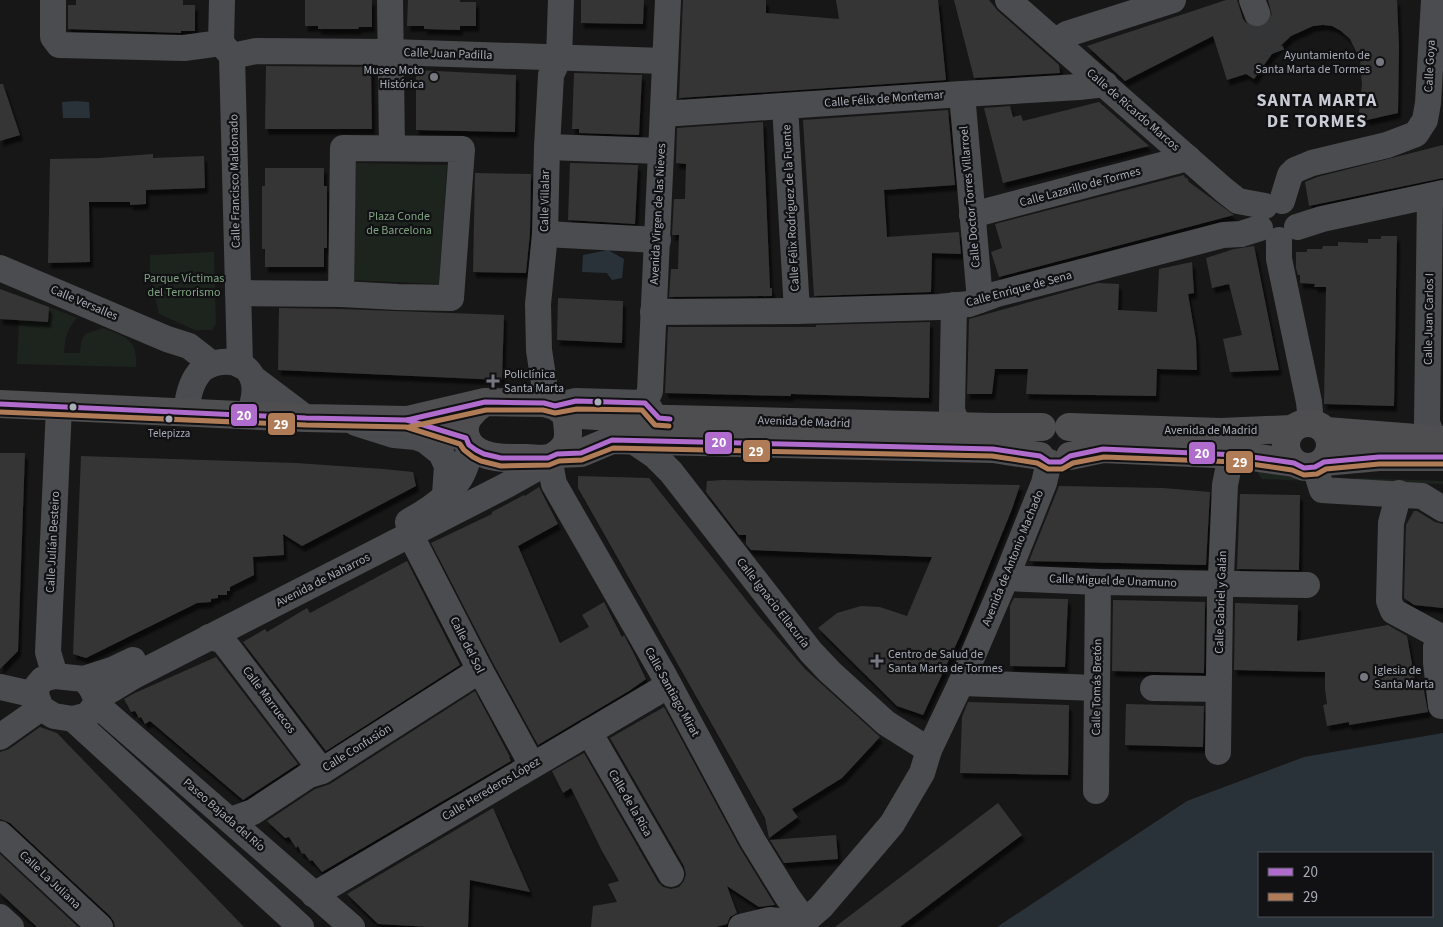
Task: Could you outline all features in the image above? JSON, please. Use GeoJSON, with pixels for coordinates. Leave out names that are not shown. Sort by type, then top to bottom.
{"type":"FeatureCollection","features":[{"type":"Feature","properties":{"kind":"highway","name":"Avenida de Madrid"},"geometry":{"type":"LineString","coordinates":[[484,402],[555,407],[641,420],[993,449],[1053,458],[1103,449],[1238,455],[1311,464],[1379,457],[1440,446]]}},
{"type":"Feature","properties":{"kind":"highway"},"geometry":{"type":"LineString","coordinates":[[0,404],[306,418],[407,420],[484,402]]}},
{"type":"Feature","properties":{"kind":"highway"},"geometry":{"type":"LineString","coordinates":[[407,420],[467,441],[467,420],[472,412],[484,402]]}},
{"type":"Feature","properties":{"kind":"highway"},"geometry":{"type":"LineString","coordinates":[[552,457],[566,446],[568,436],[555,407]]}},
{"type":"Feature","properties":{"kind":"highway","name":"Avenida de Madrid"},"geometry":{"type":"LineString","coordinates":[[467,441],[484,454],[501,458],[552,457],[580,453],[612,440],[641,420],[1042,427]]}},
{"type":"Feature","properties":{"kind":"highway"},"geometry":{"type":"LineString","coordinates":[[1048,423],[1063,423],[1069,427],[1075,436],[1076,447],[1053,458],[1035,447],[1036,436],[1042,427],[1048,423]]}},
{"type":"Feature","properties":{"kind":"highway","name":"Avenida de Madrid"},"geometry":{"type":"LineString","coordinates":[[1069,427],[1221,432],[1310,428],[1440,446]]}},
{"type":"Feature","properties":{"kind":"highway"},"geometry":{"type":"LineString","coordinates":[[1310,428],[1331,441],[1330,452],[1311,464],[1287,453],[1286,440],[1310,428]]}},
{"type":"Feature","properties":{"kind":"street","name":"Calle Juan Padilla"},"geometry":{"type":"LineString","coordinates":[[53,0],[53,37],[59,45],[256,51],[391,52],[664,61]]}},
{"type":"Feature","properties":{"kind":"street","name":"Calle Francisco Maldonado"},"geometry":{"type":"LineString","coordinates":[[222,0],[238,293],[246,371],[253,405],[250,415]]}},
{"type":"Feature","properties":{"kind":"street"},"geometry":{"type":"LineString","coordinates":[[390,0],[392,148]]}},
{"type":"Feature","properties":{"kind":"street","name":"Calle Villalar"},"geometry":{"type":"LineString","coordinates":[[555,407],[544,383],[539,350],[538,304],[545,234],[551,75],[559,58],[561,0]]}},
{"type":"Feature","properties":{"kind":"street","name":"Avenida Virgen de las Nieves"},"geometry":{"type":"LineString","coordinates":[[641,420],[650,391],[668,0]]}},
{"type":"Feature","properties":{"kind":"street","name":"Calle de Ricardo Marcos"},"geometry":{"type":"LineString","coordinates":[[1008,0],[1238,201],[1270,223]]}},
{"type":"Feature","properties":{"kind":"street"},"geometry":{"type":"LineString","coordinates":[[1055,41],[1067,34],[1173,0]]}},
{"type":"Feature","properties":{"kind":"street","name":"Calle Goya"},"geometry":{"type":"LineString","coordinates":[[1270,223],[1290,175],[1295,170],[1312,163],[1387,145],[1416,134],[1436,103],[1434,0]]}},
{"type":"Feature","properties":{"kind":"street","name":"Calle Félix de Montemar"},"geometry":{"type":"LineString","coordinates":[[663,114],[1079,88],[1104,84]]}},
{"type":"Feature","properties":{"kind":"street","name":"Calle Doctor Torres Villarroel"},"geometry":{"type":"LineString","coordinates":[[962,94],[980,300]]}},
{"type":"Feature","properties":{"kind":"street","name":"Calle Félix Rodríguez de la Fuente"},"geometry":{"type":"LineString","coordinates":[[785,106],[797,311]]}},
{"type":"Feature","properties":{"kind":"street"},"geometry":{"type":"LineString","coordinates":[[547,147],[661,151]]}},
{"type":"Feature","properties":{"kind":"street"},"geometry":{"type":"LineString","coordinates":[[238,293],[451,298],[462,149],[343,148],[341,294]]}},
{"type":"Feature","properties":{"kind":"street","name":"Calle Lazarillo de Tormes"},"geometry":{"type":"LineString","coordinates":[[972,214],[1188,158]]}},
{"type":"Feature","properties":{"kind":"street","name":"Calle Enrique de Sena"},"geometry":{"type":"LineString","coordinates":[[653,312],[797,311],[969,304],[1270,223],[1322,219],[1437,195]]}},
{"type":"Feature","properties":{"kind":"street","name":"Calle Juan Carlos I"},"geometry":{"type":"LineString","coordinates":[[1437,195],[1427,423],[1440,446]]}},
{"type":"Feature","properties":{"kind":"street"},"geometry":{"type":"LineString","coordinates":[[1270,223],[1309,402],[1310,428]]}},
{"type":"Feature","properties":{"kind":"street"},"geometry":{"type":"LineString","coordinates":[[545,234],[658,240]]}},
{"type":"Feature","properties":{"kind":"street","name":"Calle Versalles"},"geometry":{"type":"LineString","coordinates":[[0,268],[168,340],[189,346],[212,364]]}},
{"type":"Feature","properties":{"kind":"street"},"geometry":{"type":"LineString","coordinates":[[954,306],[952,411],[959,427]]}},
{"type":"Feature","properties":{"kind":"street"},"geometry":{"type":"LineString","coordinates":[[168,340],[192,384]]}},
{"type":"Feature","properties":{"kind":"street"},"geometry":{"type":"LineString","coordinates":[[186,412],[192,384],[200,371],[212,364],[231,362],[246,371],[306,418]]}},
{"type":"Feature","properties":{"kind":"street","name":"Calle Julián Besteiro"},"geometry":{"type":"LineString","coordinates":[[55,676],[48,652],[59,407]]}},
{"type":"Feature","properties":{"kind":"street"},"geometry":{"type":"LineString","coordinates":[[340,418],[394,435],[416,437],[426,442],[441,453],[447,466],[445,495]]}},
{"type":"Feature","properties":{"kind":"street","name":"Calle Ignacio Ellacuría"},"geometry":{"type":"LineString","coordinates":[[641,420],[655,456],[671,472],[811,652],[886,723],[929,750]]}},
{"type":"Feature","properties":{"kind":"street","name":"Avenida de Naharros"},"geometry":{"type":"LineString","coordinates":[[92,694],[120,683],[209,637],[409,529],[454,488],[466,465],[467,441]]}},
{"type":"Feature","properties":{"kind":"street","name":"Calle Gabriel y Galán"},"geometry":{"type":"LineString","coordinates":[[1218,752],[1218,689],[1225,485],[1228,470],[1238,455]]}},
{"type":"Feature","properties":{"kind":"street","name":"Avenida de Naharros"},"geometry":{"type":"LineString","coordinates":[[92,694],[112,670],[519,479],[552,457]]}},
{"type":"Feature","properties":{"kind":"street","name":"Calle Santiago Mirat"},"geometry":{"type":"LineString","coordinates":[[552,457],[554,484],[669,685],[753,841],[802,924]]}},
{"type":"Feature","properties":{"kind":"street","name":"Avenida de Antonio Machado"},"geometry":{"type":"LineString","coordinates":[[802,924],[821,907],[892,824],[922,773],[929,750],[961,684],[1006,578],[1053,458]]}},
{"type":"Feature","properties":{"kind":"street"},"geometry":{"type":"LineString","coordinates":[[1311,464],[1322,490],[1399,493],[1422,496],[1443,508]]}},
{"type":"Feature","properties":{"kind":"street"},"geometry":{"type":"LineString","coordinates":[[1399,493],[1391,523],[1389,601],[1393,611],[1443,639],[1436,647],[1441,706]]}},
{"type":"Feature","properties":{"kind":"street","name":"Calle del Sol"},"geometry":{"type":"LineString","coordinates":[[409,529],[480,670],[532,765]]}},
{"type":"Feature","properties":{"kind":"street","name":"Calle Miguel de Unamuno"},"geometry":{"type":"LineString","coordinates":[[1006,578],[1098,582],[1307,585]]}},
{"type":"Feature","properties":{"kind":"street","name":"Calle Tomás Bretón"},"geometry":{"type":"LineString","coordinates":[[1096,791],[1098,582]]}},
{"type":"Feature","properties":{"kind":"street","name":"Calle Marruecos"},"geometry":{"type":"LineString","coordinates":[[209,637],[222,640],[322,771]]}},
{"type":"Feature","properties":{"kind":"street","name":"Calle Confusión"},"geometry":{"type":"LineString","coordinates":[[232,820],[253,812],[308,775],[322,771],[480,670]]}},
{"type":"Feature","properties":{"kind":"street"},"geometry":{"type":"LineString","coordinates":[[0,686],[38,702],[54,716],[73,719],[88,715],[92,694],[55,676],[43,679],[37,686],[38,702]]}},
{"type":"Feature","properties":{"kind":"street"},"geometry":{"type":"LineString","coordinates":[[961,684],[1096,688]]}},
{"type":"Feature","properties":{"kind":"street","name":"Calle Herederos López"},"geometry":{"type":"LineString","coordinates":[[314,895],[669,685]]}},
{"type":"Feature","properties":{"kind":"street"},"geometry":{"type":"LineString","coordinates":[[1153,688],[1218,689]]}},
{"type":"Feature","properties":{"kind":"street","name":"Paseo Bajada del Río"},"geometry":{"type":"LineString","coordinates":[[92,694],[119,726],[232,820],[352,927]]}},
{"type":"Feature","properties":{"kind":"street"},"geometry":{"type":"LineString","coordinates":[[0,737],[38,702]]}},
{"type":"Feature","properties":{"kind":"street"},"geometry":{"type":"LineString","coordinates":[[73,719],[301,927]]}},
{"type":"Feature","properties":{"kind":"street","name":"Calle de la Risa"},"geometry":{"type":"LineString","coordinates":[[589,732],[671,874]]}},
{"type":"Feature","properties":{"kind":"street","name":"Calle La Juliana"},"geometry":{"type":"LineString","coordinates":[[0,834],[100,927]]}},
{"type":"Feature","properties":{"kind":"street"},"geometry":{"type":"LineString","coordinates":[[0,916],[11,927]]}},
{"type":"Feature","properties":{"kind":"street"},"geometry":{"type":"LineString","coordinates":[[741,927],[770,920],[802,924]]}},
{"type":"Feature","properties":{"kind":"green space","name":"Plaza Conde de Barcelona"},"geometry":{"type":"Polygon","coordinates":[[[356,163],[447,165],[439,284],[352,280],[356,163]]]}},
{"type":"Feature","properties":{"kind":"green space","name":"Parque Víctimas del Terrorismo"},"geometry":{"type":"Polygon","coordinates":[[[214,252],[216,324],[212,330],[195,330],[159,314],[150,273],[150,255],[214,252]]]}},
{"type":"Feature","properties":{"kind":"green space"},"geometry":{"type":"Polygon","coordinates":[[[49,307],[77,318],[67,334],[64,353],[80,353],[81,342],[85,334],[103,328],[129,340],[135,350],[136,367],[17,364],[19,320],[48,322],[49,307]]]}},
{"type":"Feature","properties":{"kind":"green space"},"geometry":{"type":"Polygon","coordinates":[[[1258,465],[1285,476],[1309,479],[1309,481],[1262,479],[1258,474],[1258,465]]]}},
{"type":"Feature","properties":{"kind":"green space"},"geometry":{"type":"Polygon","coordinates":[[[1357,478],[1443,481],[1443,484],[1335,484],[1357,478]]]}},
{"type":"Feature","properties":{"kind":"shaded area"},"geometry":{"type":"Polygon","coordinates":[[[62,102],[89,102],[90,118],[63,118],[62,102]]]}},
{"type":"Feature","properties":{"kind":"shaded area"},"geometry":{"type":"Polygon","coordinates":[[[608,250],[624,259],[622,278],[612,280],[607,273],[582,272],[583,255],[608,250]]]}},
{"type":"Feature","properties":{"kind":"shaded area"},"geometry":{"type":"Polygon","coordinates":[[[1443,733],[1443,927],[997,927],[1187,801],[1304,757],[1443,733]]]}},
{"type":"Feature","properties":{"kind":"building"},"geometry":{"type":"Polygon","coordinates":[[[76,0],[183,0],[183,5],[195,5],[195,31],[181,31],[181,33],[68,29],[68,5],[76,5],[76,0]]]}},
{"type":"Feature","properties":{"kind":"building"},"geometry":{"type":"Polygon","coordinates":[[[305,0],[372,0],[372,27],[318,29],[318,26],[305,26],[305,0]]]}},
{"type":"Feature","properties":{"kind":"building"},"geometry":{"type":"Polygon","coordinates":[[[408,0],[460,0],[460,2],[476,2],[476,26],[460,26],[460,30],[424,29],[424,26],[407,26],[408,0]]]}},
{"type":"Feature","properties":{"kind":"building"},"geometry":{"type":"Polygon","coordinates":[[[581,0],[644,0],[643,24],[581,23],[581,0]]]}},
{"type":"Feature","properties":{"kind":"building"},"geometry":{"type":"Polygon","coordinates":[[[683,0],[766,0],[766,13],[839,19],[836,0],[938,0],[946,80],[679,98],[683,0]]]}},
{"type":"Feature","properties":{"kind":"building"},"geometry":{"type":"Polygon","coordinates":[[[954,0],[989,0],[998,11],[1059,65],[1060,73],[974,78],[954,0]]]}},
{"type":"Feature","properties":{"kind":"building"},"geometry":{"type":"Polygon","coordinates":[[[1226,0],[1237,0],[1243,19],[1248,25],[1255,28],[1263,27],[1269,22],[1272,15],[1268,0],[1397,0],[1399,47],[1398,113],[1367,120],[1359,112],[1362,84],[1360,59],[1350,39],[1332,26],[1313,26],[1291,36],[1272,54],[1254,79],[1246,74],[1227,80],[1213,36],[1125,81],[1087,46],[1226,0]]]}},
{"type":"Feature","properties":{"kind":"building"},"geometry":{"type":"Polygon","coordinates":[[[266,66],[371,67],[372,129],[265,129],[266,66]]]}},
{"type":"Feature","properties":{"kind":"building"},"geometry":{"type":"Polygon","coordinates":[[[416,70],[516,75],[515,132],[416,130],[416,70]]]}},
{"type":"Feature","properties":{"kind":"building"},"geometry":{"type":"Polygon","coordinates":[[[574,73],[642,75],[639,135],[579,133],[579,129],[572,129],[574,73]]]}},
{"type":"Feature","properties":{"kind":"building"},"geometry":{"type":"Polygon","coordinates":[[[0,84],[3,84],[20,135],[0,141],[0,84]]]}},
{"type":"Feature","properties":{"kind":"building"},"geometry":{"type":"Polygon","coordinates":[[[1099,102],[1149,146],[1003,183],[984,108],[1010,106],[1013,117],[1021,115],[1023,121],[1099,102]]]}},
{"type":"Feature","properties":{"kind":"building"},"geometry":{"type":"Polygon","coordinates":[[[948,110],[955,185],[884,190],[887,237],[959,232],[961,254],[932,253],[931,292],[814,296],[803,120],[948,110]]]}},
{"type":"Feature","properties":{"kind":"building"},"geometry":{"type":"Polygon","coordinates":[[[763,122],[770,288],[772,288],[772,296],[669,297],[671,269],[678,269],[679,235],[672,235],[674,199],[685,199],[686,164],[676,163],[677,128],[763,122]]]}},
{"type":"Feature","properties":{"kind":"building"},"geometry":{"type":"Polygon","coordinates":[[[1443,145],[1443,178],[1309,206],[1305,182],[1317,177],[1443,145]]]}},
{"type":"Feature","properties":{"kind":"building"},"geometry":{"type":"Polygon","coordinates":[[[153,154],[153,158],[204,156],[205,188],[146,190],[146,204],[130,205],[130,202],[89,202],[90,262],[48,263],[50,159],[153,154]]]}},
{"type":"Feature","properties":{"kind":"building"},"geometry":{"type":"Polygon","coordinates":[[[570,163],[638,165],[635,224],[568,220],[570,163]]]}},
{"type":"Feature","properties":{"kind":"building"},"geometry":{"type":"Polygon","coordinates":[[[265,168],[324,168],[324,186],[327,186],[327,248],[324,248],[324,267],[265,267],[265,249],[262,249],[262,186],[265,186],[265,168]]]}},
{"type":"Feature","properties":{"kind":"building"},"geometry":{"type":"Polygon","coordinates":[[[475,173],[531,174],[530,233],[526,273],[473,272],[475,173]]]}},
{"type":"Feature","properties":{"kind":"building"},"geometry":{"type":"Polygon","coordinates":[[[1184,175],[1189,182],[1234,215],[999,277],[991,252],[1002,248],[995,224],[1184,175]]]}},
{"type":"Feature","properties":{"kind":"building"},"geometry":{"type":"Polygon","coordinates":[[[1381,236],[1397,236],[1394,406],[1324,404],[1326,287],[1314,287],[1315,284],[1300,283],[1300,275],[1298,275],[1296,268],[1296,252],[1307,252],[1307,249],[1322,249],[1323,246],[1338,246],[1338,242],[1368,243],[1368,239],[1381,239],[1381,236]]]}},
{"type":"Feature","properties":{"kind":"building"},"geometry":{"type":"Polygon","coordinates":[[[1254,246],[1279,370],[1230,372],[1223,339],[1242,335],[1229,284],[1212,288],[1206,258],[1234,249],[1254,246]]]}},
{"type":"Feature","properties":{"kind":"building"},"geometry":{"type":"Polygon","coordinates":[[[1192,262],[1194,293],[1188,294],[1196,340],[1197,370],[1157,369],[1156,396],[1026,394],[1028,369],[995,369],[992,394],[967,394],[969,319],[1098,283],[1119,284],[1118,310],[1157,312],[1159,269],[1192,262]]]}},
{"type":"Feature","properties":{"kind":"building"},"geometry":{"type":"Polygon","coordinates":[[[0,289],[49,307],[48,322],[0,319],[0,289]]]}},
{"type":"Feature","properties":{"kind":"building"},"geometry":{"type":"Polygon","coordinates":[[[558,298],[623,301],[622,343],[557,340],[558,298]]]}},
{"type":"Feature","properties":{"kind":"building"},"geometry":{"type":"Polygon","coordinates":[[[279,308],[504,315],[502,380],[278,370],[279,308]]]}},
{"type":"Feature","properties":{"kind":"building"},"geometry":{"type":"Polygon","coordinates":[[[930,322],[929,398],[665,393],[668,327],[816,327],[816,325],[930,322]]]}},
{"type":"Feature","properties":{"kind":"building"},"geometry":{"type":"Polygon","coordinates":[[[0,453],[25,453],[18,651],[0,669],[0,453]]]}},
{"type":"Feature","properties":{"kind":"building"},"geometry":{"type":"Polygon","coordinates":[[[81,456],[296,463],[383,469],[413,472],[416,486],[302,546],[283,534],[284,555],[253,557],[254,575],[230,587],[227,595],[218,595],[218,598],[211,599],[211,602],[197,603],[86,658],[73,654],[81,456]]]}},
{"type":"Feature","properties":{"kind":"building"},"geometry":{"type":"Polygon","coordinates":[[[578,476],[649,478],[758,615],[805,669],[880,737],[842,778],[792,809],[798,817],[769,838],[765,818],[578,488],[578,476]]]}},
{"type":"Feature","properties":{"kind":"building"},"geometry":{"type":"Polygon","coordinates":[[[707,481],[1020,485],[961,634],[923,715],[897,706],[818,628],[837,613],[861,606],[880,607],[907,616],[932,557],[751,550],[746,544],[746,535],[739,535],[706,492],[707,481]]]}},
{"type":"Feature","properties":{"kind":"building"},"geometry":{"type":"Polygon","coordinates":[[[1059,486],[1163,488],[1210,492],[1206,565],[1029,561],[1059,486]]]}},
{"type":"Feature","properties":{"kind":"building"},"geometry":{"type":"Polygon","coordinates":[[[539,487],[558,524],[518,546],[560,643],[589,627],[582,615],[604,602],[622,637],[624,635],[646,679],[538,745],[431,543],[492,514],[492,512],[539,487]]]}},
{"type":"Feature","properties":{"kind":"building"},"geometry":{"type":"Polygon","coordinates":[[[1240,494],[1300,495],[1299,570],[1237,569],[1240,494]]]}},
{"type":"Feature","properties":{"kind":"building"},"geometry":{"type":"Polygon","coordinates":[[[1414,511],[1443,524],[1443,608],[1414,605],[1404,598],[1406,525],[1414,511]]]}},
{"type":"Feature","properties":{"kind":"building"},"geometry":{"type":"Polygon","coordinates":[[[407,561],[460,665],[326,751],[243,642],[265,629],[267,632],[307,608],[310,613],[407,561]]]}},
{"type":"Feature","properties":{"kind":"building"},"geometry":{"type":"Polygon","coordinates":[[[1014,598],[1068,599],[1065,667],[1010,666],[1010,606],[1014,598]]]}},
{"type":"Feature","properties":{"kind":"building"},"geometry":{"type":"Polygon","coordinates":[[[1113,600],[1205,602],[1204,673],[1112,671],[1113,600]]]}},
{"type":"Feature","properties":{"kind":"building"},"geometry":{"type":"Polygon","coordinates":[[[1235,603],[1298,605],[1297,641],[1388,625],[1407,636],[1416,686],[1423,685],[1428,712],[1349,725],[1349,722],[1327,726],[1323,705],[1327,704],[1325,672],[1234,670],[1235,603]]]}},
{"type":"Feature","properties":{"kind":"building"},"geometry":{"type":"Polygon","coordinates":[[[216,657],[298,764],[243,800],[150,721],[145,724],[135,711],[131,712],[124,699],[216,657]]]}},
{"type":"Feature","properties":{"kind":"building"},"geometry":{"type":"Polygon","coordinates":[[[475,691],[511,761],[322,872],[312,860],[310,861],[304,853],[302,854],[298,846],[296,848],[289,837],[285,838],[267,821],[315,789],[330,784],[475,691]]]}},
{"type":"Feature","properties":{"kind":"building"},"geometry":{"type":"Polygon","coordinates":[[[968,702],[1069,705],[1068,775],[960,773],[962,717],[968,702]]]}},
{"type":"Feature","properties":{"kind":"building"},"geometry":{"type":"Polygon","coordinates":[[[1126,704],[1204,706],[1203,747],[1125,745],[1126,704]]]}},
{"type":"Feature","properties":{"kind":"building"},"geometry":{"type":"Polygon","coordinates":[[[664,707],[740,848],[775,905],[759,907],[727,886],[737,913],[730,917],[727,924],[716,927],[591,927],[593,906],[617,902],[608,884],[619,881],[571,788],[563,793],[552,771],[584,753],[658,882],[663,887],[671,889],[679,887],[684,881],[686,874],[684,866],[610,738],[664,707]]]}},
{"type":"Feature","properties":{"kind":"building"},"geometry":{"type":"Polygon","coordinates":[[[40,727],[57,733],[244,927],[115,927],[110,916],[10,823],[0,819],[0,752],[9,749],[40,727]]]}},
{"type":"Feature","properties":{"kind":"building"},"geometry":{"type":"Polygon","coordinates":[[[998,803],[1022,835],[900,927],[835,927],[998,803]]]}},
{"type":"Feature","properties":{"kind":"building"},"geometry":{"type":"Polygon","coordinates":[[[493,808],[530,892],[470,880],[468,927],[378,924],[347,894],[493,808]]]}},
{"type":"Feature","properties":{"kind":"building"},"geometry":{"type":"Polygon","coordinates":[[[836,835],[838,859],[784,863],[770,840],[836,835]]]}},
{"type":"Feature","properties":{"kind":"building"},"geometry":{"type":"Polygon","coordinates":[[[0,854],[78,927],[37,927],[0,893],[0,854]]]}},
{"type":"Feature","properties":{"kind":"tunnel"},"geometry":{"type":"LineString","coordinates":[[1257,13],[1272,54]]}},
{"type":"Feature","properties":{"kind":"transit line","name":"20"},"geometry":{"type":"LineString","coordinates":[[407,420],[485,402],[544,403],[555,406],[576,401],[645,403],[659,418],[670,419]]}},
{"type":"Feature","properties":{"kind":"transit line","name":"20"},"geometry":{"type":"LineString","coordinates":[[0,404],[306,418],[407,420],[466,438],[469,445],[476,450],[501,458],[548,458],[557,454],[581,453],[612,440],[993,449],[1040,456],[1049,462],[1061,462],[1070,456],[1103,449],[1238,455],[1294,463],[1304,468],[1315,467],[1324,462],[1379,457],[1443,457]]}},
{"type":"Feature","properties":{"kind":"transit line","name":"29"},"geometry":{"type":"LineString","coordinates":[[409,427],[486,410],[543,410],[555,413],[577,409],[642,410],[655,425],[669,426]]}},
{"type":"Feature","properties":{"kind":"transit line","name":"29"},"geometry":{"type":"LineString","coordinates":[[0,412],[306,425],[406,427],[460,444],[473,457],[501,466],[549,465],[559,461],[582,460],[613,448],[992,456],[1037,463],[1048,469],[1062,469],[1073,463],[1104,457],[1237,462],[1292,470],[1304,475],[1317,474],[1326,469],[1379,464],[1443,464]]}},
{"type":"Feature","properties":{"kind":"place","name":"Ayuntamiento de Santa Marta de Tormes"},"geometry":{"type":"Point","coordinates":[1380,62]}},
{"type":"Feature","properties":{"kind":"place","name":"Museo Moto Histórica"},"geometry":{"type":"Point","coordinates":[434,77]}},
{"type":"Feature","properties":{"kind":"place","name":"Policlínica Santa Marta"},"geometry":{"type":"Point","coordinates":[493,381]}},
{"type":"Feature","properties":{"kind":"place","name":"Telepizza"},"geometry":{"type":"Point","coordinates":[169,419]}},
{"type":"Feature","properties":{"kind":"place","name":"Centro de Salud de Santa Marta de Tormes"},"geometry":{"type":"Point","coordinates":[877,661]}},
{"type":"Feature","properties":{"kind":"place","name":"Iglesia de Santa Marta"},"geometry":{"type":"Point","coordinates":[1364,677]}},
{"type":"Feature","properties":{"kind":"district","name":"SANTA MARTA DE TORMES"},"geometry":{"type":"Point","coordinates":[1317,110]}}]}
